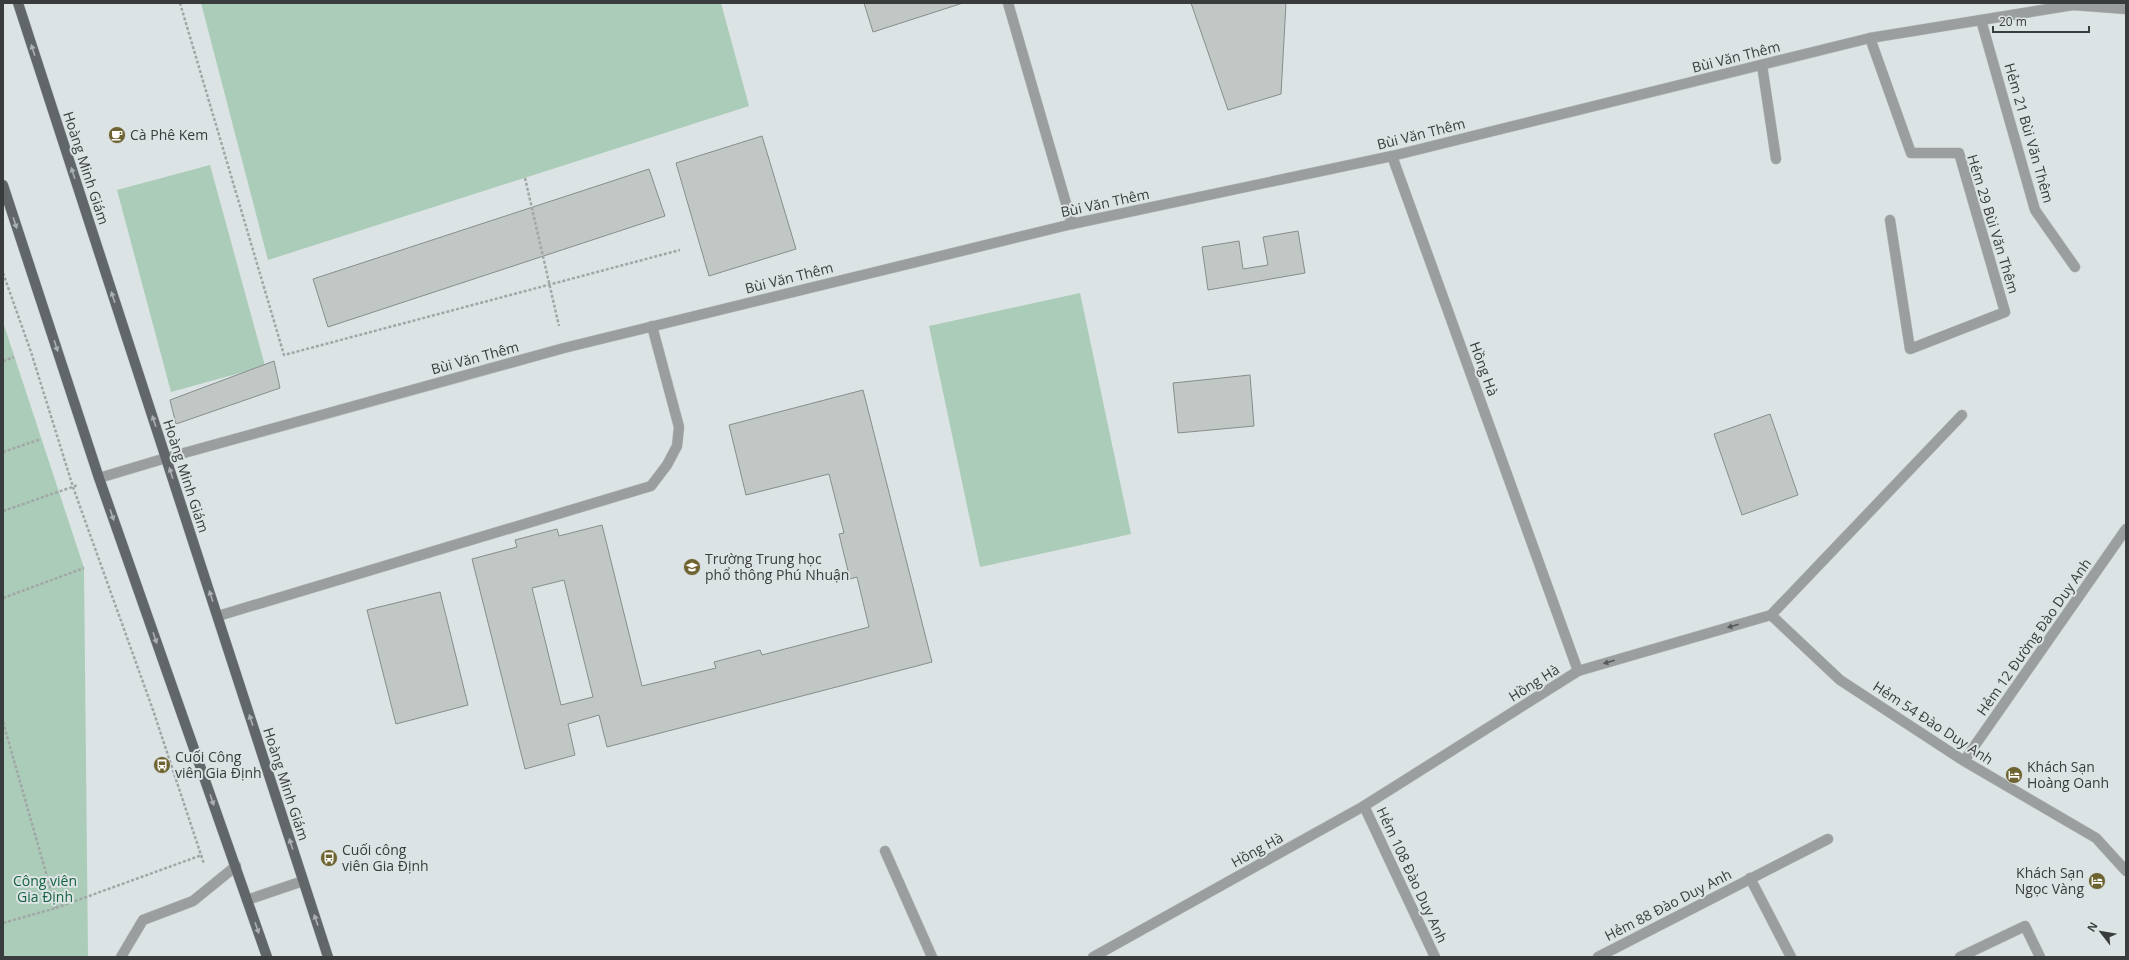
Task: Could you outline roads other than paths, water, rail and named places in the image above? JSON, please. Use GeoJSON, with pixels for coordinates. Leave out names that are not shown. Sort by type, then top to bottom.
{"type":"FeatureCollection","features":[{"type":"Feature","properties":{"kind":"main road","name":"Hoàng Minh Giám"},"geometry":{"type":"LineString","coordinates":[[18,3],[328,957]]}},
{"type":"Feature","properties":{"kind":"main road"},"geometry":{"type":"LineString","coordinates":[[3,186],[100,478],[267,957]]}},
{"type":"Feature","properties":{"kind":"street"},"geometry":{"type":"LineString","coordinates":[[1008,3],[1072,224]]}},
{"type":"Feature","properties":{"kind":"street","name":"Bùi Văn Thêm"},"geometry":{"type":"LineString","coordinates":[[100,478],[166,458],[564,348],[652,326],[1072,224],[1392,156],[1870,38],[2073,5],[2126,9]]}},
{"type":"Feature","properties":{"kind":"street","name":"Hẻm 21 Bùi Văn Thêm"},"geometry":{"type":"LineString","coordinates":[[1981,20],[2035,210],[2075,267]]}},
{"type":"Feature","properties":{"kind":"street","name":"Hẻm 29 Bùi Văn Thêm"},"geometry":{"type":"LineString","coordinates":[[1870,38],[1911,153],[1959,152],[2005,312],[1910,349],[1890,220]]}},
{"type":"Feature","properties":{"kind":"street"},"geometry":{"type":"LineString","coordinates":[[1762,65],[1776,159]]}},
{"type":"Feature","properties":{"kind":"street","name":"Hồng Hà"},"geometry":{"type":"LineString","coordinates":[[1093,957],[1364,806],[1578,671],[1392,156]]}},
{"type":"Feature","properties":{"kind":"street"},"geometry":{"type":"LineString","coordinates":[[218,616],[651,486],[667,465],[677,446],[679,427],[652,326]]}},
{"type":"Feature","properties":{"kind":"street"},"geometry":{"type":"LineString","coordinates":[[1578,671],[1771,615],[1962,415]]}},
{"type":"Feature","properties":{"kind":"street","name":"Hẻm 12 Đường Đào Duy Anh"},"geometry":{"type":"LineString","coordinates":[[1964,761],[2126,529]]}},
{"type":"Feature","properties":{"kind":"street","name":"Hẻm 54 Đào Duy Anh"},"geometry":{"type":"LineString","coordinates":[[1771,615],[1840,680],[1964,761],[2096,838],[2126,871]]}},
{"type":"Feature","properties":{"kind":"street","name":"Hẻm 108 Đào Duy Anh"},"geometry":{"type":"LineString","coordinates":[[1364,806],[1436,957]]}},
{"type":"Feature","properties":{"kind":"street","name":"Hẻm 88 Đào Duy Anh"},"geometry":{"type":"LineString","coordinates":[[1598,957],[1828,839]]}},
{"type":"Feature","properties":{"kind":"street"},"geometry":{"type":"LineString","coordinates":[[885,851],[932,957]]}},
{"type":"Feature","properties":{"kind":"street"},"geometry":{"type":"LineString","coordinates":[[120,957],[143,920],[193,902],[236,866]]}},
{"type":"Feature","properties":{"kind":"street","name":"Hẻm 88 Đào Duy Anh"},"geometry":{"type":"LineString","coordinates":[[1750,878],[1791,957]]}},
{"type":"Feature","properties":{"kind":"street"},"geometry":{"type":"LineString","coordinates":[[247,900],[303,881]]}},
{"type":"Feature","properties":{"kind":"street"},"geometry":{"type":"LineString","coordinates":[[1960,957],[2025,926],[2040,957]]}},
{"type":"Feature","properties":{"kind":"place","name":"Cà Phê Kem"},"geometry":{"type":"Point","coordinates":[117,135]}},
{"type":"Feature","properties":{"kind":"place","name":"Trường Trung học phổ thông Phú Nhuận"},"geometry":{"type":"Point","coordinates":[692,567]}},
{"type":"Feature","properties":{"kind":"place","name":"Cuối Công viên Gia Định"},"geometry":{"type":"Point","coordinates":[162,765]}},
{"type":"Feature","properties":{"kind":"place","name":"Khách Sạn Hoàng Oanh"},"geometry":{"type":"Point","coordinates":[2014,775]}},
{"type":"Feature","properties":{"kind":"place","name":"Cuối công viên Gia Định"},"geometry":{"type":"Point","coordinates":[329,858]}},
{"type":"Feature","properties":{"kind":"place","name":"Khách Sạn Ngọc Vàng"},"geometry":{"type":"Point","coordinates":[2097,881]}},
{"type":"Feature","properties":{"kind":"park label","name":"Công viên Gia Định"},"geometry":{"type":"Point","coordinates":[45,890]}}]}
